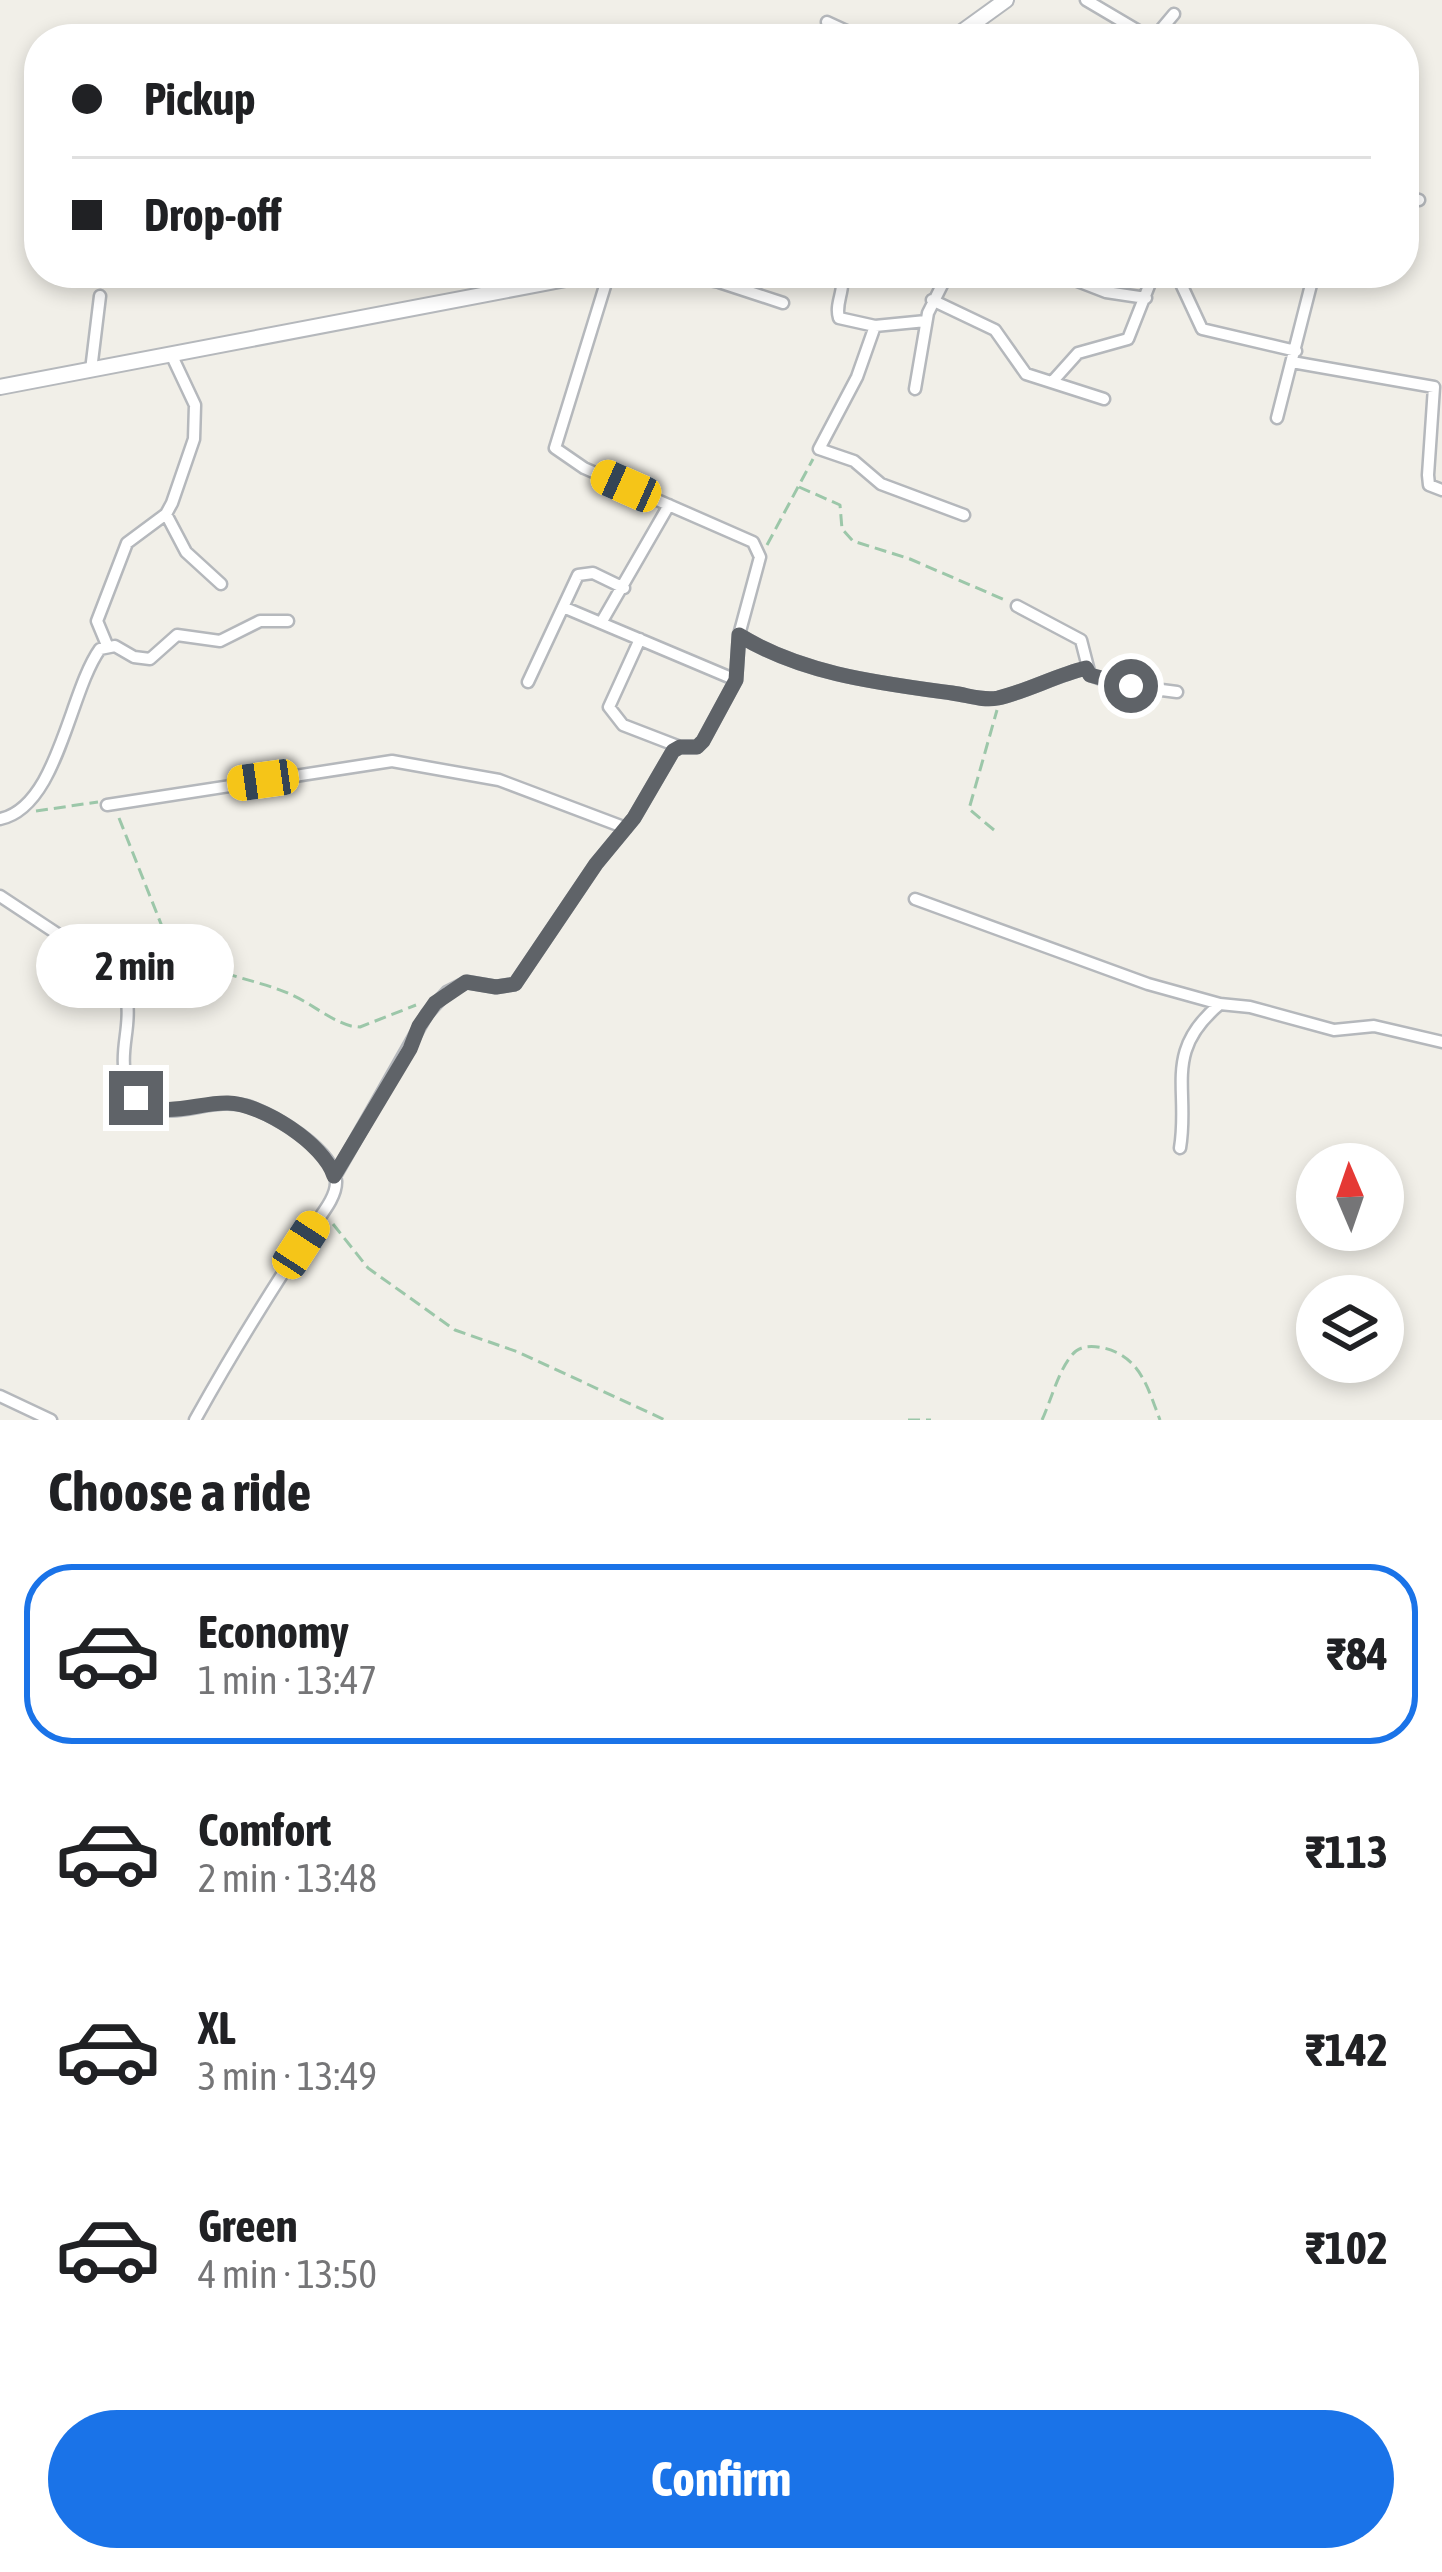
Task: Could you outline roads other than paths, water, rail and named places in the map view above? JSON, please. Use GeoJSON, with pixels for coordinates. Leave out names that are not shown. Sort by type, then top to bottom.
{"type":"FeatureCollection","features":[{"type":"Feature","properties":{"kind":"street"},"geometry":{"type":"LineString","coordinates":[[974,24],[1006,0]]}},
{"type":"Feature","properties":{"kind":"street"},"geometry":{"type":"LineString","coordinates":[[1086,0],[1127,24]]}},
{"type":"Feature","properties":{"kind":"street"},"geometry":{"type":"LineString","coordinates":[[1165,24],[1174,14]]}},
{"type":"Feature","properties":{"kind":"street"},"geometry":{"type":"LineString","coordinates":[[827,22],[831,24]]}},
{"type":"Feature","properties":{"kind":"street"},"geometry":{"type":"LineString","coordinates":[[0,387],[518,288]]}},
{"type":"Feature","properties":{"kind":"street"},"geometry":{"type":"LineString","coordinates":[[604,288],[555,448],[584,468],[752,542],[760,557],[739,635],[736,680],[697,747],[680,747],[623,725],[609,707],[640,639]]}},
{"type":"Feature","properties":{"kind":"street"},"geometry":{"type":"LineString","coordinates":[[737,288],[783,303]]}},
{"type":"Feature","properties":{"kind":"street"},"geometry":{"type":"LineString","coordinates":[[842,288],[839,318],[875,326],[926,321]]}},
{"type":"Feature","properties":{"kind":"street"},"geometry":{"type":"LineString","coordinates":[[915,388],[926,321],[939,288]]}},
{"type":"Feature","properties":{"kind":"street"},"geometry":{"type":"LineString","coordinates":[[1096,288],[1146,298]]}},
{"type":"Feature","properties":{"kind":"street"},"geometry":{"type":"LineString","coordinates":[[1052,382],[1078,353],[1128,339],[1149,288]]}},
{"type":"Feature","properties":{"kind":"street"},"geometry":{"type":"LineString","coordinates":[[1183,288],[1202,329],[1294,356],[1434,386],[1428,475],[1429,485],[1442,490]]}},
{"type":"Feature","properties":{"kind":"street"},"geometry":{"type":"LineString","coordinates":[[1277,418],[1310,288]]}},
{"type":"Feature","properties":{"kind":"street"},"geometry":{"type":"LineString","coordinates":[[91,370],[100,296]]}},
{"type":"Feature","properties":{"kind":"street"},"geometry":{"type":"LineString","coordinates":[[932,300],[995,330],[1026,374],[1104,399]]}},
{"type":"Feature","properties":{"kind":"street"},"geometry":{"type":"LineString","coordinates":[[875,326],[856,377],[819,449],[854,461],[881,484],[964,515]]}},
{"type":"Feature","properties":{"kind":"street"},"geometry":{"type":"LineString","coordinates":[[171,354],[191,394],[197,421],[194,439],[166,514],[137,533],[122,554],[97,621],[107,645],[149,659],[177,634],[220,641],[260,621],[288,621]]}},
{"type":"Feature","properties":{"kind":"street"},"geometry":{"type":"LineString","coordinates":[[602,622],[669,505]]}},
{"type":"Feature","properties":{"kind":"street"},"geometry":{"type":"LineString","coordinates":[[166,514],[186,552],[221,584]]}},
{"type":"Feature","properties":{"kind":"street"},"geometry":{"type":"LineString","coordinates":[[528,682],[584,572],[624,588]]}},
{"type":"Feature","properties":{"kind":"street"},"geometry":{"type":"LineString","coordinates":[[1017,606],[1081,640],[1090,675],[1177,692]]}},
{"type":"Feature","properties":{"kind":"street"},"geometry":{"type":"LineString","coordinates":[[563,608],[736,680]]}},
{"type":"Feature","properties":{"kind":"street"},"geometry":{"type":"LineString","coordinates":[[739,635],[771,655],[826,670],[980,699],[1001,697],[1086,668]]}},
{"type":"Feature","properties":{"kind":"street"},"geometry":{"type":"LineString","coordinates":[[0,819],[17,815],[32,799],[95,656],[107,645]]}},
{"type":"Feature","properties":{"kind":"street"},"geometry":{"type":"LineString","coordinates":[[334,1176],[419,1026],[443,995],[466,982],[496,987],[515,984],[680,747]]}},
{"type":"Feature","properties":{"kind":"street"},"geometry":{"type":"LineString","coordinates":[[107,805],[392,761],[499,780],[626,828]]}},
{"type":"Feature","properties":{"kind":"street"},"geometry":{"type":"LineString","coordinates":[[0,896],[112,970],[121,982],[130,1019],[122,1053],[124,1077],[146,1106],[156,1111],[218,1103],[249,1107],[308,1140],[326,1157],[334,1176],[327,1206],[250,1322],[195,1420]]}},
{"type":"Feature","properties":{"kind":"street"},"geometry":{"type":"LineString","coordinates":[[915,899],[1148,984],[1220,1004],[1250,1006],[1334,1030],[1374,1026],[1442,1042]]}},
{"type":"Feature","properties":{"kind":"street"},"geometry":{"type":"LineString","coordinates":[[1180,1148],[1182,1060],[1220,1004]]}},
{"type":"Feature","properties":{"kind":"street"},"geometry":{"type":"LineString","coordinates":[[0,1396],[51,1420]]}}]}
